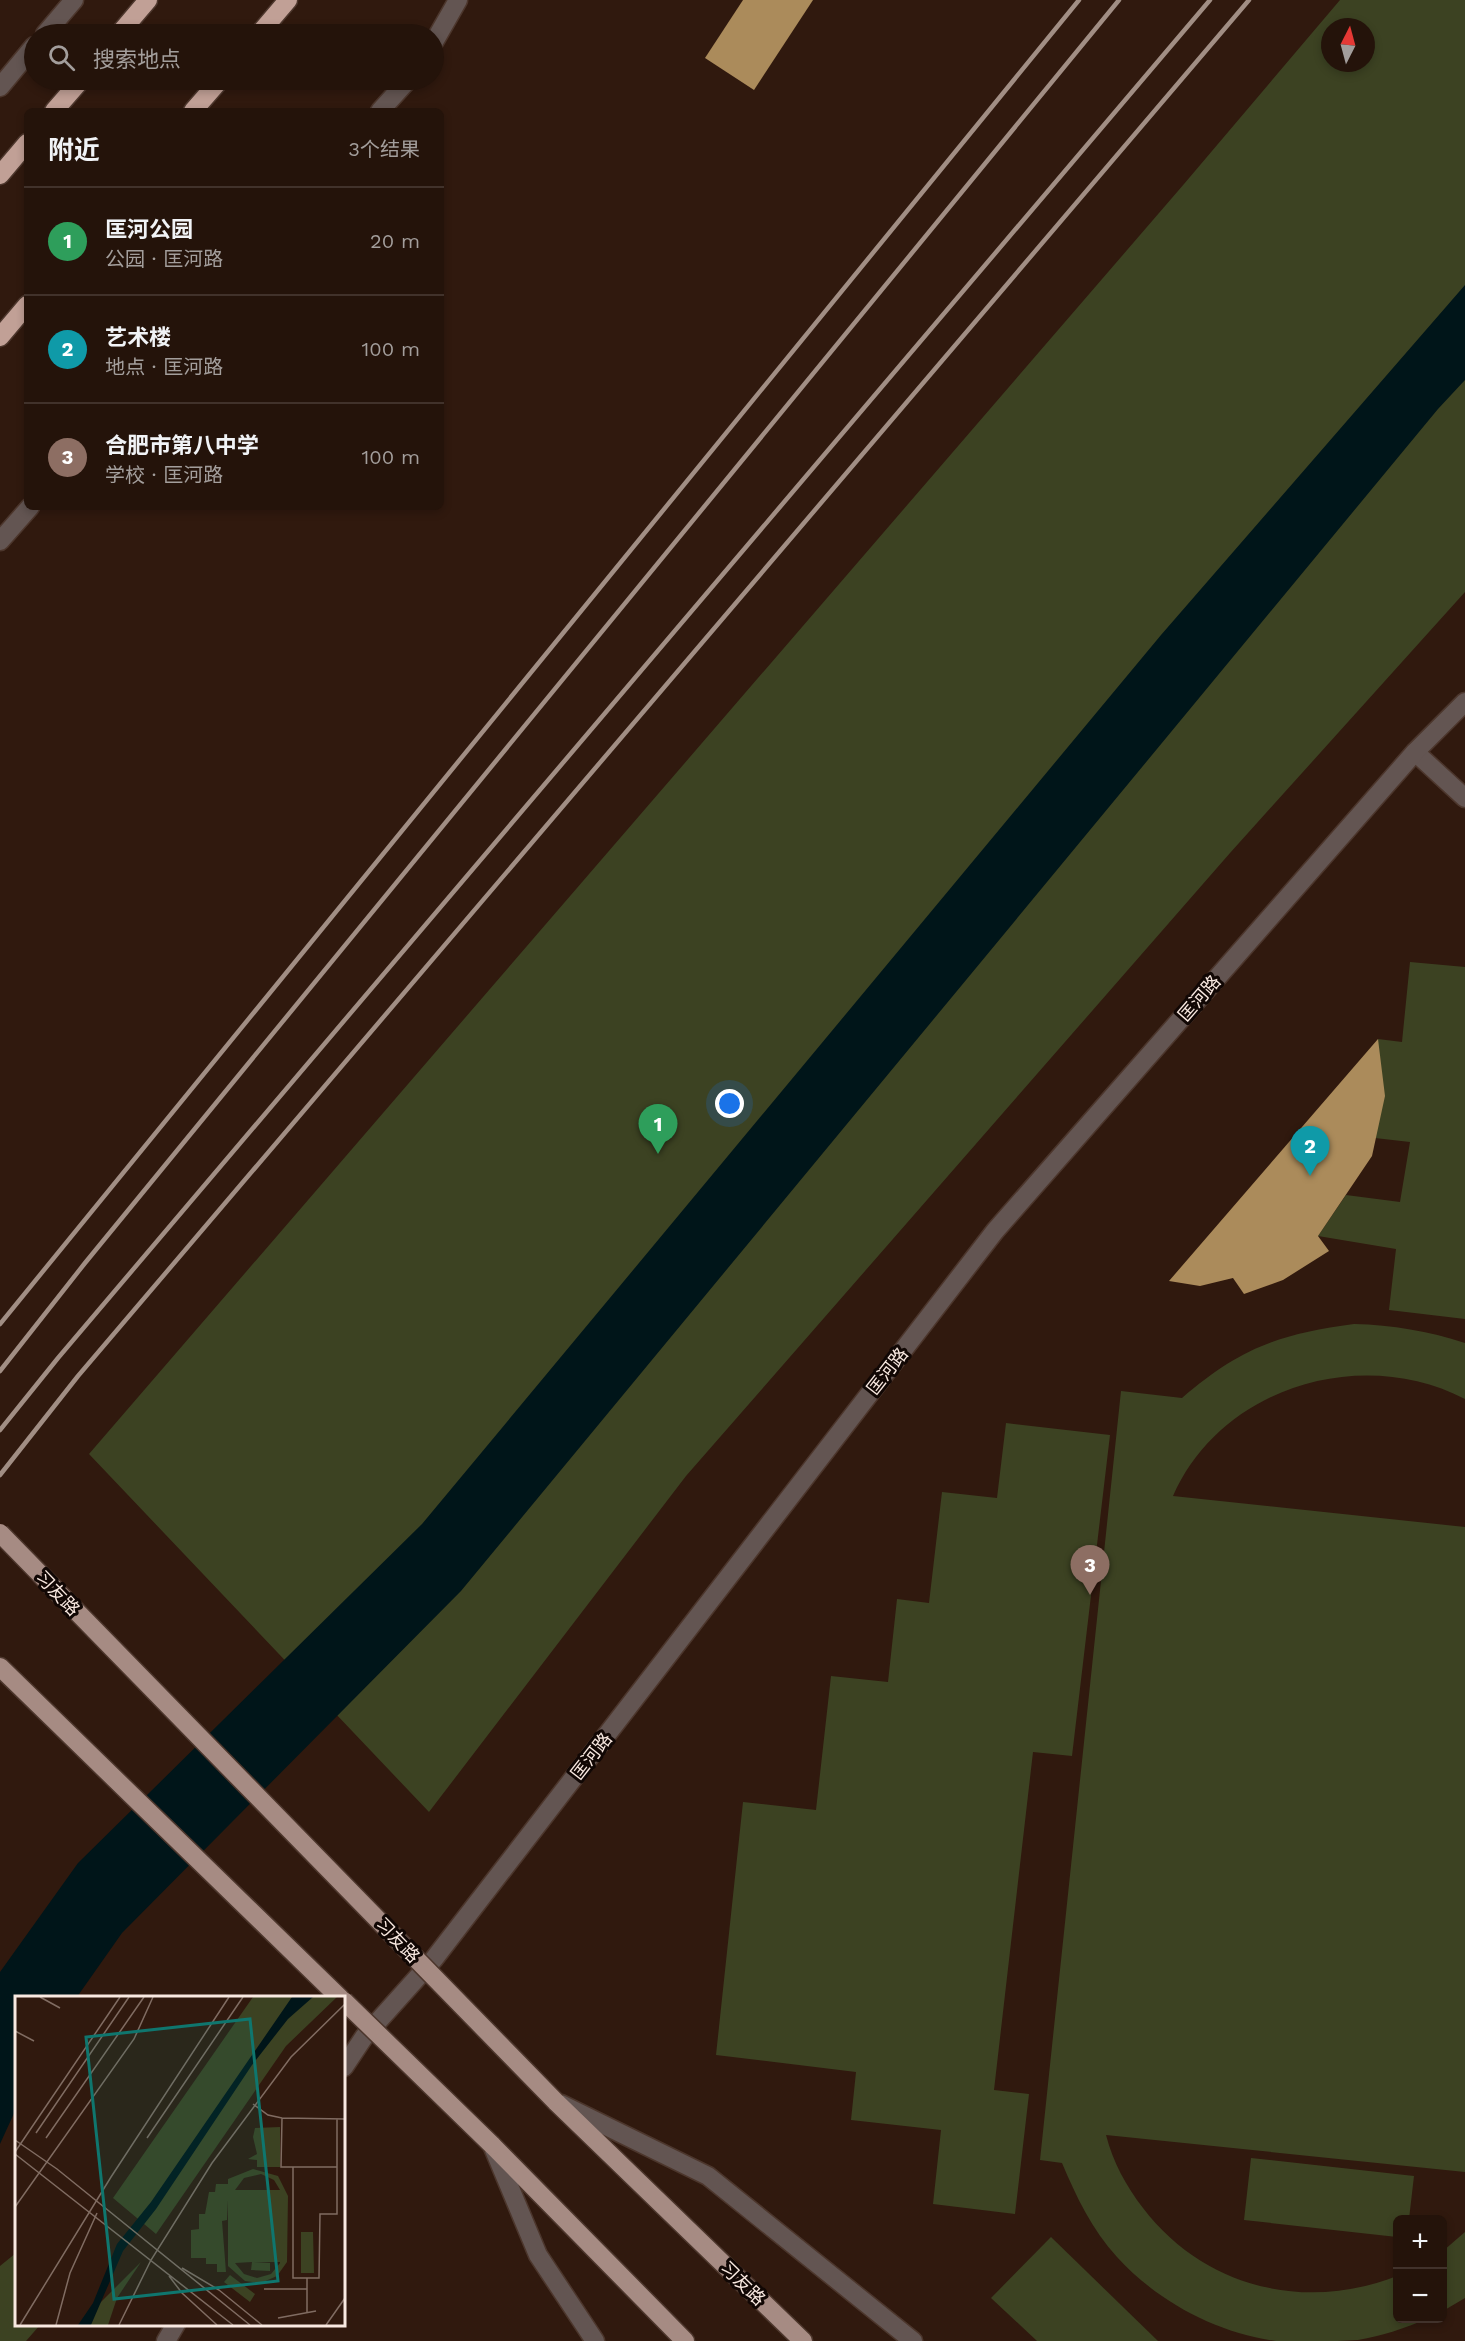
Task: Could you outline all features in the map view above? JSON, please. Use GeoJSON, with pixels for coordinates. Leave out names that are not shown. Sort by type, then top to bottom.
{"type":"FeatureCollection","features":[{"type":"Feature","properties":{"kind":"highway"},"geometry":{"type":"LineString","coordinates":[[128,24],[148,0]]}},
{"type":"Feature","properties":{"kind":"highway"},"geometry":{"type":"LineString","coordinates":[[268,24],[288,0]]}},
{"type":"Feature","properties":{"kind":"highway"},"geometry":{"type":"LineString","coordinates":[[57,108],[72,90]]}},
{"type":"Feature","properties":{"kind":"highway"},"geometry":{"type":"LineString","coordinates":[[196,108],[211,90]]}},
{"type":"Feature","properties":{"kind":"highway"},"geometry":{"type":"LineString","coordinates":[[0,175],[24,147]]}},
{"type":"Feature","properties":{"kind":"highway"},"geometry":{"type":"LineString","coordinates":[[0,337],[24,309]]}},
{"type":"Feature","properties":{"kind":"main road","name":"习友路"},"geometry":{"type":"LineString","coordinates":[[0,1533],[556,2102],[803,2341]]}},
{"type":"Feature","properties":{"kind":"main road"},"geometry":{"type":"LineString","coordinates":[[0,1667],[338,1996]]}},
{"type":"Feature","properties":{"kind":"main road"},"geometry":{"type":"LineString","coordinates":[[345,2002],[492,2145],[685,2341]]}},
{"type":"Feature","properties":{"kind":"street"},"geometry":{"type":"LineString","coordinates":[[54,24],[74,0]]}},
{"type":"Feature","properties":{"kind":"street"},"geometry":{"type":"LineString","coordinates":[[444,24],[458,0]]}},
{"type":"Feature","properties":{"kind":"street"},"geometry":{"type":"LineString","coordinates":[[0,87],[24,58]]}},
{"type":"Feature","properties":{"kind":"street"},"geometry":{"type":"LineString","coordinates":[[383,108],[399,90]]}},
{"type":"Feature","properties":{"kind":"street"},"geometry":{"type":"LineString","coordinates":[[0,541],[27,510]]}},
{"type":"Feature","properties":{"kind":"street","name":"匡河路"},"geometry":{"type":"LineString","coordinates":[[345,2066],[364,2037],[434,1959],[995,1231],[1415,752],[1465,702]]}},
{"type":"Feature","properties":{"kind":"street"},"geometry":{"type":"LineString","coordinates":[[1415,752],[1465,798]]}},
{"type":"Feature","properties":{"kind":"street"},"geometry":{"type":"LineString","coordinates":[[556,2102],[708,2176],[913,2341]]}},
{"type":"Feature","properties":{"kind":"street"},"geometry":{"type":"LineString","coordinates":[[492,2145],[538,2255],[595,2341]]}},
{"type":"Feature","properties":{"kind":"street"},"geometry":{"type":"LineString","coordinates":[[166,2341],[175,2326]]}},
{"type":"Feature","properties":{"kind":"green space"},"geometry":{"type":"Polygon","coordinates":[[[1340,0],[1465,0],[1465,592],[1230,853],[686,1476],[429,1812],[89,1454],[1321,22],[1321,72],[1375,72],[1375,18],[1325,18],[1340,0]]]}},
{"type":"Feature","properties":{"kind":"green space"},"geometry":{"type":"Polygon","coordinates":[[[1410,962],[1465,967],[1465,1319],[1389,1310],[1396,1249],[1318,1236],[1346,1195],[1400,1202],[1410,1142],[1375,1138],[1378,1039],[1402,1042],[1410,962]]]}},
{"type":"Feature","properties":{"kind":"green space"},"geometry":{"type":"Polygon","coordinates":[[[1354,1324],[1383,1326],[1410,1329],[1465,1343],[1465,1399],[1425,1383],[1382,1376],[1340,1377],[1298,1386],[1259,1403],[1224,1427],[1195,1458],[1173,1496],[1465,1527],[1465,2172],[1106,2135],[1116,2164],[1137,2200],[1168,2235],[1195,2257],[1226,2274],[1258,2286],[1292,2291],[1327,2292],[1362,2287],[1393,2277],[1393,2323],[1416,2323],[1358,2340],[1276,2341],[1231,2331],[1210,2323],[1150,2288],[1117,2257],[1100,2236],[1079,2200],[1062,2163],[1040,2160],[1121,1391],[1182,1398],[1242,1355],[1282,1339],[1354,1324]]]}},
{"type":"Feature","properties":{"kind":"green space"},"geometry":{"type":"Polygon","coordinates":[[[1006,1423],[1110,1435],[1072,1756],[1033,1752],[994,2090],[1029,2094],[1015,2214],[933,2204],[941,2130],[851,2120],[856,2072],[716,2055],[743,1802],[816,1810],[831,1676],[888,1682],[897,1599],[929,1603],[942,1492],[997,1498],[1006,1423]]]}},
{"type":"Feature","properties":{"kind":"green space"},"geometry":{"type":"Polygon","coordinates":[[[1251,2158],[1414,2176],[1409,2215],[1393,2215],[1393,2237],[1244,2220],[1251,2158]]]}},
{"type":"Feature","properties":{"kind":"green space"},"geometry":{"type":"Polygon","coordinates":[[[1465,2232],[1465,2298],[1447,2309],[1447,2269],[1447,2248],[1465,2232]]]}},
{"type":"Feature","properties":{"kind":"green space"},"geometry":{"type":"Polygon","coordinates":[[[1051,2237],[1158,2341],[1037,2341],[991,2298],[1051,2237]]]}},
{"type":"Feature","properties":{"kind":"green space"},"geometry":{"type":"Polygon","coordinates":[[[15,2254],[15,2326],[39,2326],[26,2341],[0,2341],[0,2266],[15,2254]]]}},
{"type":"Feature","properties":{"kind":"shaded area"},"geometry":{"type":"Polygon","coordinates":[[[1465,285],[1465,380],[1438,409],[461,1591],[122,1933],[78,1996],[15,1996],[15,2111],[0,2144],[0,1972],[78,1863],[422,1524],[1161,635],[1465,285]]]}},
{"type":"Feature","properties":{"kind":"building"},"geometry":{"type":"Polygon","coordinates":[[[743,0],[813,0],[754,90],[705,58],[743,0]]]}},
{"type":"Feature","properties":{"kind":"building"},"geometry":{"type":"Polygon","coordinates":[[[1378,1039],[1385,1096],[1372,1156],[1318,1236],[1329,1251],[1283,1280],[1244,1294],[1233,1278],[1200,1286],[1169,1281],[1378,1039]]]}},
{"type":"Feature","properties":{"kind":"railway"},"geometry":{"type":"LineString","coordinates":[[0,1324],[1079,0]]}},
{"type":"Feature","properties":{"kind":"railway"},"geometry":{"type":"LineString","coordinates":[[0,1371],[85,1263],[1119,0]]}},
{"type":"Feature","properties":{"kind":"railway"},"geometry":{"type":"LineString","coordinates":[[0,1430],[58,1358],[1210,0]]}},
{"type":"Feature","properties":{"kind":"railway"},"geometry":{"type":"LineString","coordinates":[[0,1475],[78,1376],[1249,0]]}},
{"type":"Feature","properties":{"kind":"place","name":"匡河公园"},"geometry":{"type":"Point","coordinates":[658,1154]}},
{"type":"Feature","properties":{"kind":"place","name":"艺术楼"},"geometry":{"type":"Point","coordinates":[1310,1176]}},
{"type":"Feature","properties":{"kind":"place","name":"合肥市第八中学"},"geometry":{"type":"Point","coordinates":[1090,1595]}}]}
